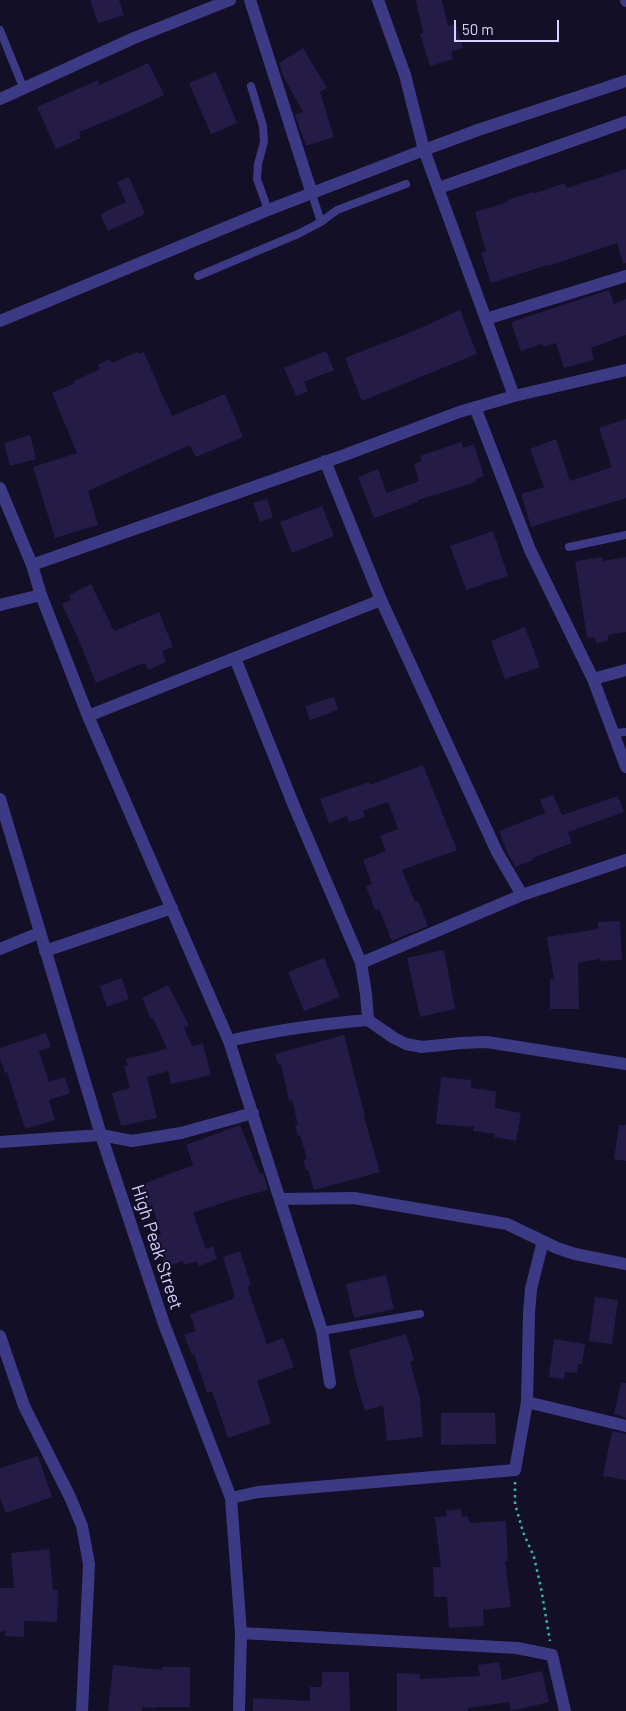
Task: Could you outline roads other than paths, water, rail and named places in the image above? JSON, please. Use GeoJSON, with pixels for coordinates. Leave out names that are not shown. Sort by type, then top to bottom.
{"type":"FeatureCollection","features":[{"type":"Feature","properties":{"kind":"street"},"geometry":{"type":"LineString","coordinates":[[0,99],[134,38],[230,0]]}},
{"type":"Feature","properties":{"kind":"street"},"geometry":{"type":"LineString","coordinates":[[250,0],[312,194]]}},
{"type":"Feature","properties":{"kind":"street"},"geometry":{"type":"LineString","coordinates":[[378,0],[405,75],[424,150],[514,396]]}},
{"type":"Feature","properties":{"kind":"street"},"geometry":{"type":"LineString","coordinates":[[0,321],[268,210],[424,150],[478,130],[626,82]]}},
{"type":"Feature","properties":{"kind":"street"},"geometry":{"type":"LineString","coordinates":[[439,188],[626,122]]}},
{"type":"Feature","properties":{"kind":"street"},"geometry":{"type":"LineString","coordinates":[[486,319],[626,276]]}},
{"type":"Feature","properties":{"kind":"street"},"geometry":{"type":"LineString","coordinates":[[32,565],[475,407],[626,370]]}},
{"type":"Feature","properties":{"kind":"street"},"geometry":{"type":"LineString","coordinates":[[475,407],[530,550],[620,733],[626,767]]}},
{"type":"Feature","properties":{"kind":"street"},"geometry":{"type":"LineString","coordinates":[[325,461],[381,600],[497,852],[522,894]]}},
{"type":"Feature","properties":{"kind":"street"},"geometry":{"type":"LineString","coordinates":[[0,488],[32,565],[41,595],[88,716],[229,1041],[322,1331],[330,1382]]}},
{"type":"Feature","properties":{"kind":"street"},"geometry":{"type":"LineString","coordinates":[[0,605],[41,595]]}},
{"type":"Feature","properties":{"kind":"street"},"geometry":{"type":"LineString","coordinates":[[88,716],[381,600]]}},
{"type":"Feature","properties":{"kind":"street"},"geometry":{"type":"LineString","coordinates":[[235,658],[294,806],[361,963],[368,1020]]}},
{"type":"Feature","properties":{"kind":"street"},"geometry":{"type":"LineString","coordinates":[[593,679],[626,670]]}},
{"type":"Feature","properties":{"kind":"street","name":"High Peak Street"},"geometry":{"type":"LineString","coordinates":[[0,799],[44,951],[101,1135],[164,1324],[232,1498],[241,1633],[239,1711]]}},
{"type":"Feature","properties":{"kind":"street"},"geometry":{"type":"LineString","coordinates":[[361,963],[522,894],[626,860]]}},
{"type":"Feature","properties":{"kind":"street"},"geometry":{"type":"LineString","coordinates":[[44,951],[172,908]]}},
{"type":"Feature","properties":{"kind":"street"},"geometry":{"type":"LineString","coordinates":[[0,949],[39,933]]}},
{"type":"Feature","properties":{"kind":"street"},"geometry":{"type":"LineString","coordinates":[[229,1041],[270,1031],[310,1025],[368,1020],[394,1038],[406,1044],[422,1047],[487,1042],[626,1064]]}},
{"type":"Feature","properties":{"kind":"street"},"geometry":{"type":"LineString","coordinates":[[0,1142],[101,1135],[132,1141],[181,1133],[253,1113]]}},
{"type":"Feature","properties":{"kind":"street"},"geometry":{"type":"LineString","coordinates":[[281,1199],[354,1198],[507,1224],[557,1248],[575,1254],[626,1264]]}},
{"type":"Feature","properties":{"kind":"street"},"geometry":{"type":"LineString","coordinates":[[232,1498],[258,1492],[515,1470],[527,1402],[529,1313],[532,1289],[543,1241]]}},
{"type":"Feature","properties":{"kind":"street"},"geometry":{"type":"LineString","coordinates":[[0,1336],[24,1406],[70,1497],[82,1526],[88,1564],[82,1711]]}},
{"type":"Feature","properties":{"kind":"street"},"geometry":{"type":"LineString","coordinates":[[527,1402],[626,1426]]}},
{"type":"Feature","properties":{"kind":"street"},"geometry":{"type":"LineString","coordinates":[[241,1633],[517,1648],[552,1655],[565,1711]]}},
{"type":"Feature","properties":{"kind":"lane"},"geometry":{"type":"LineString","coordinates":[[0,30],[23,87]]}},
{"type":"Feature","properties":{"kind":"lane"},"geometry":{"type":"LineString","coordinates":[[251,86],[263,126],[264,142],[258,164],[257,179],[268,210]]}},
{"type":"Feature","properties":{"kind":"lane"},"geometry":{"type":"LineString","coordinates":[[198,276],[298,234],[321,222],[337,210],[406,184]]}},
{"type":"Feature","properties":{"kind":"lane"},"geometry":{"type":"LineString","coordinates":[[312,194],[321,222]]}},
{"type":"Feature","properties":{"kind":"lane"},"geometry":{"type":"LineString","coordinates":[[569,547],[626,535]]}},
{"type":"Feature","properties":{"kind":"lane"},"geometry":{"type":"LineString","coordinates":[[322,1331],[420,1314]]}}]}
